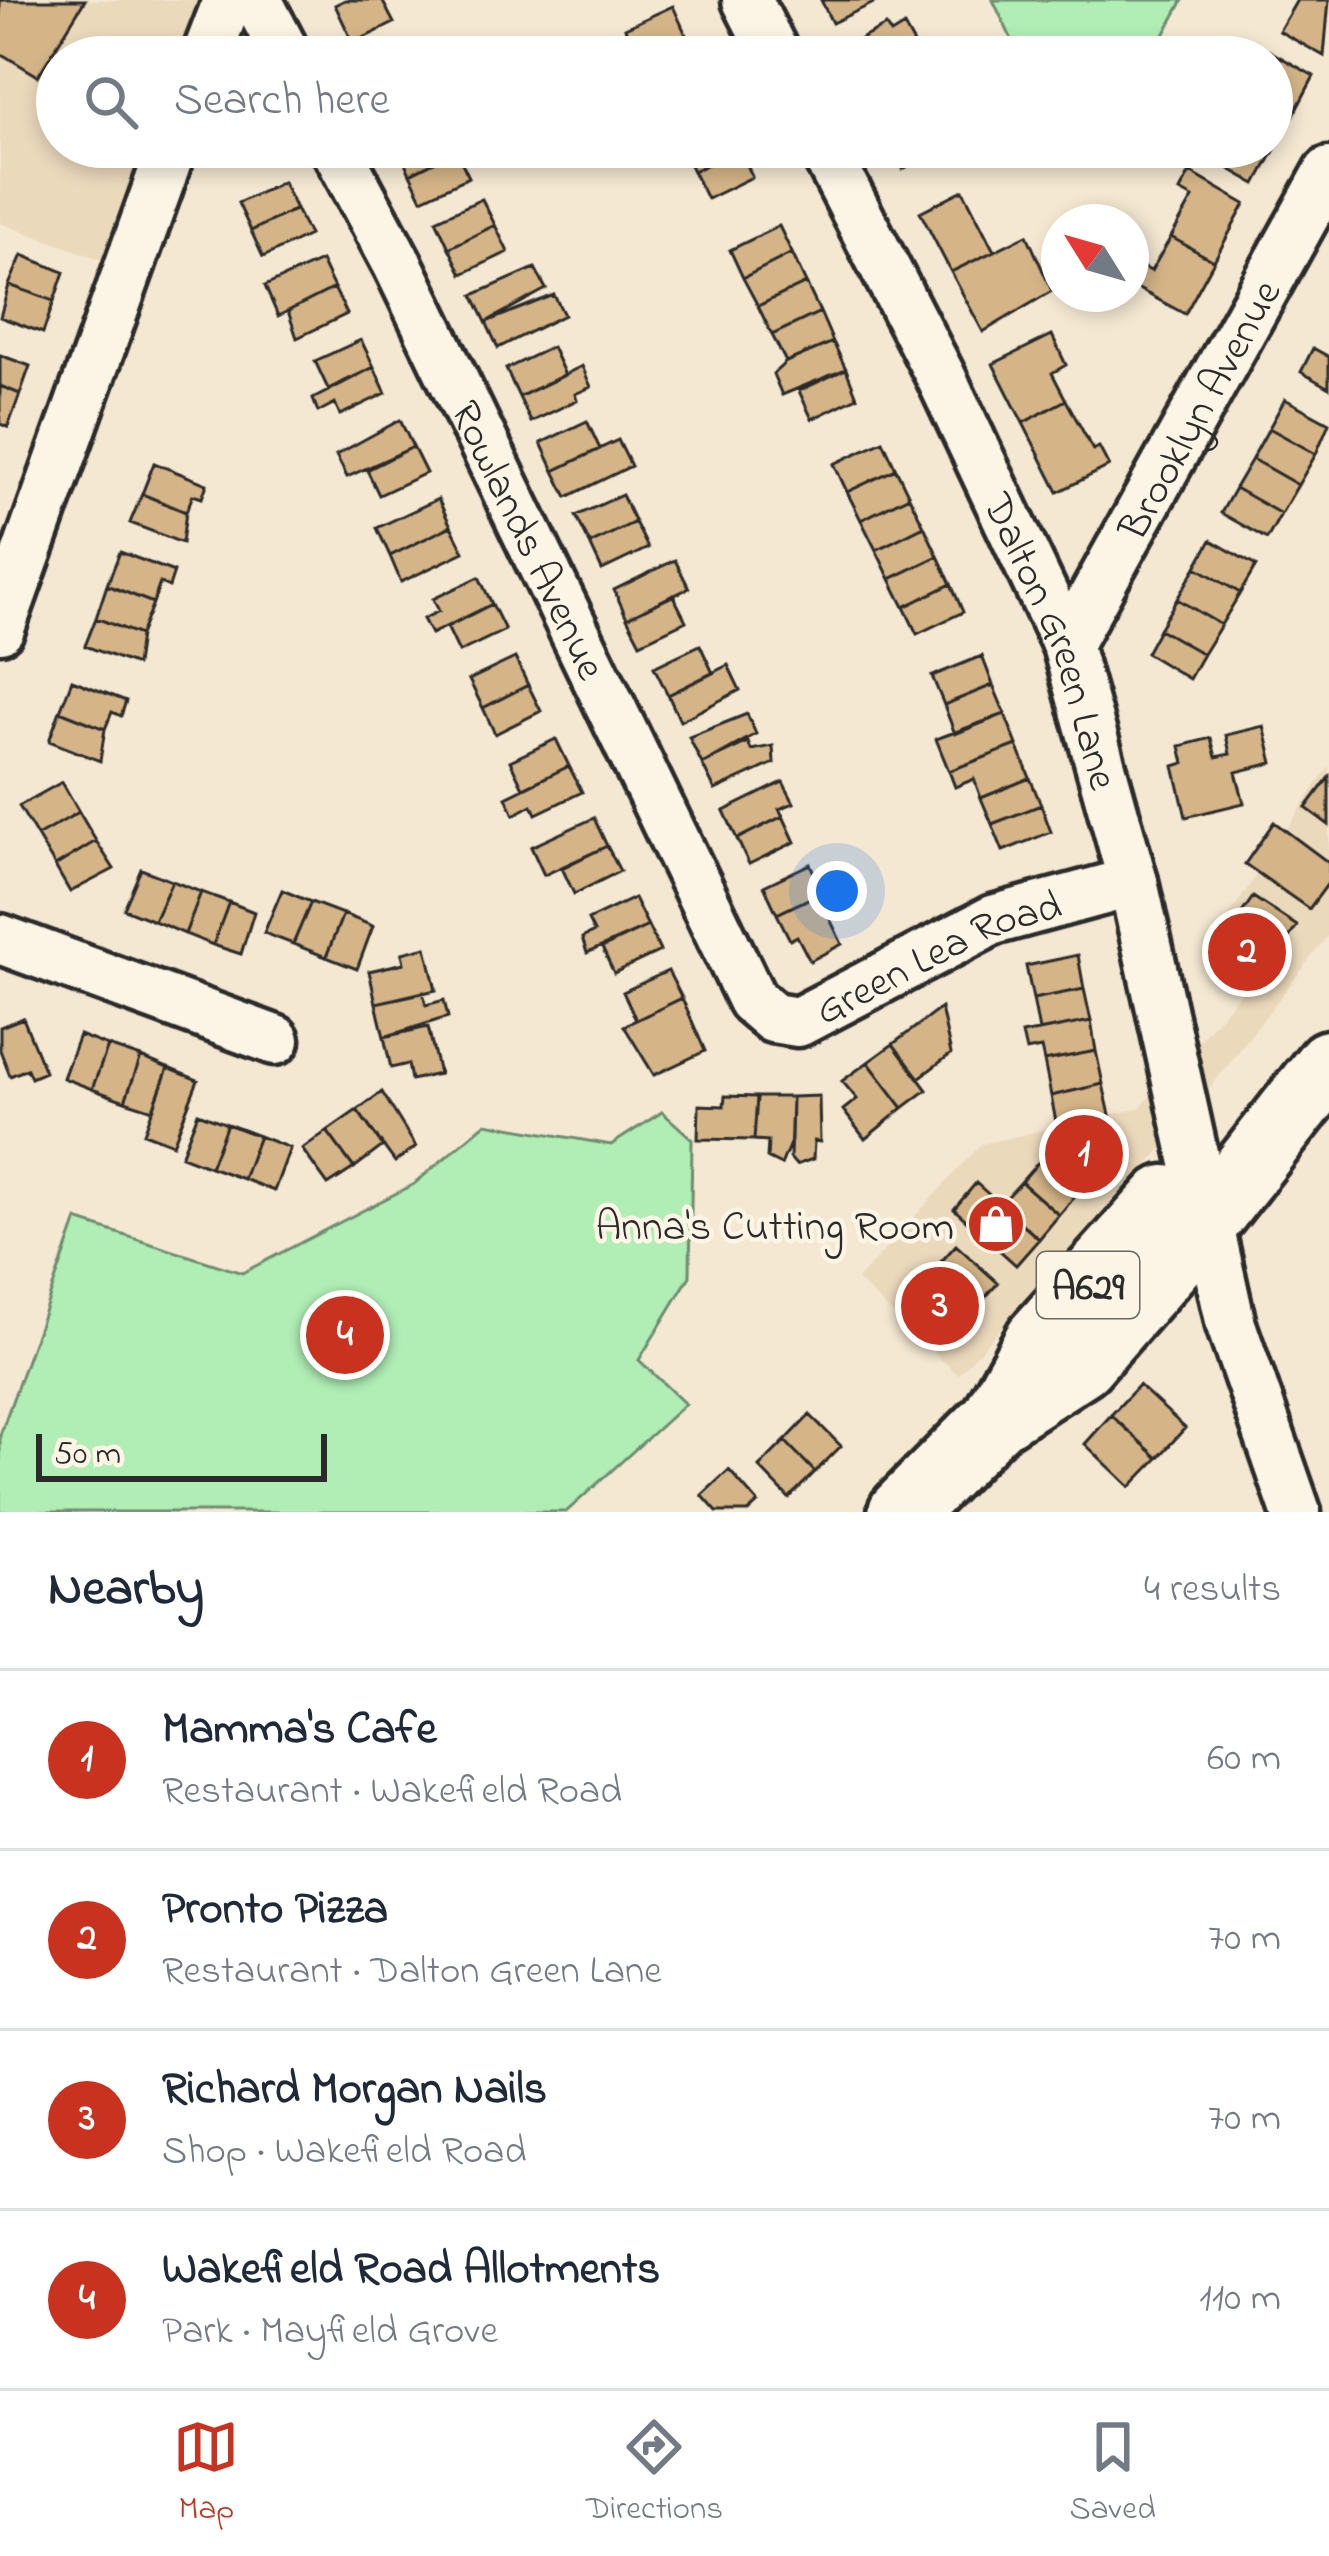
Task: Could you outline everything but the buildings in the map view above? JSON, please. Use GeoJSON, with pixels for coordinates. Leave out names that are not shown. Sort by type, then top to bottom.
{"type":"FeatureCollection","features":[{"type":"Feature","properties":{"kind":"highway","name":"A629"},"geometry":{"type":"LineString","coordinates":[[902,1512],[996,1418],[1081,1363],[1329,1012]]}},
{"type":"Feature","properties":{"kind":"highway","name":"A629"},"geometry":{"type":"LineString","coordinates":[[1202,1192],[1329,1064]]}},
{"type":"Feature","properties":{"kind":"street"},"geometry":{"type":"LineString","coordinates":[[214,36],[228,0]]}},
{"type":"Feature","properties":{"kind":"street"},"geometry":{"type":"LineString","coordinates":[[256,0],[276,36]]}},
{"type":"Feature","properties":{"kind":"street"},"geometry":{"type":"LineString","coordinates":[[747,0],[765,36]]}},
{"type":"Feature","properties":{"kind":"street"},"geometry":{"type":"LineString","coordinates":[[0,628],[164,168]]}},
{"type":"Feature","properties":{"kind":"street","name":"Rowlands Avenue"},"geometry":{"type":"LineString","coordinates":[[346,168],[723,930]]}},
{"type":"Feature","properties":{"kind":"street","name":"Dalton Green Lane"},"geometry":{"type":"LineString","coordinates":[[834,168],[941,377],[1067,645],[1133,882],[1231,1325],[1296,1512]]}},
{"type":"Feature","properties":{"kind":"street","name":"Brooklyn Avenue"},"geometry":{"type":"LineString","coordinates":[[1067,645],[1329,172]]}},
{"type":"Feature","properties":{"kind":"street","name":"Green Lea Road"},"geometry":{"type":"LineString","coordinates":[[723,930],[752,1000],[773,1018],[798,1022],[993,920],[1133,882]]}},
{"type":"Feature","properties":{"kind":"street"},"geometry":{"type":"LineString","coordinates":[[0,939],[275,1040]]}},
{"type":"Feature","properties":{"kind":"shaded area"},"geometry":{"type":"Polygon","coordinates":[[[0,0],[201,0],[188,36],[36,36],[36,168],[139,168],[105,261],[0,223],[0,0]]]}},
{"type":"Feature","properties":{"kind":"shaded area"},"geometry":{"type":"Polygon","coordinates":[[[1329,766],[1329,934],[1170,1140],[958,1375],[857,1280],[981,1144],[1140,1108],[1242,991],[1205,952],[1329,766]]]}},
{"type":"Feature","properties":{"kind":"green space"},"geometry":{"type":"Polygon","coordinates":[[[993,0],[1183,0],[1163,36],[1010,36],[993,0]]]}},
{"type":"Feature","properties":{"kind":"green space"},"geometry":{"type":"Polygon","coordinates":[[[662,1112],[692,1139],[690,1276],[639,1360],[685,1404],[566,1512],[0,1512],[0,1435],[77,1220],[242,1273],[414,1184],[486,1123],[611,1145],[662,1112]]]}},
{"type":"Feature","properties":{"kind":"place","name":"Pronto Pizza"},"geometry":{"type":"Point","coordinates":[1247,952]}},
{"type":"Feature","properties":{"kind":"place","name":"Mamma's Cafe"},"geometry":{"type":"Point","coordinates":[1084,1154]}},
{"type":"Feature","properties":{"kind":"place","name":"Anna's Cutting Room"},"geometry":{"type":"Point","coordinates":[996,1224]}},
{"type":"Feature","properties":{"kind":"place","name":"Richard Morgan Nails"},"geometry":{"type":"Point","coordinates":[940,1306]}},
{"type":"Feature","properties":{"kind":"place","name":"Wakefield Road Allotments"},"geometry":{"type":"Point","coordinates":[345,1335]}}]}
